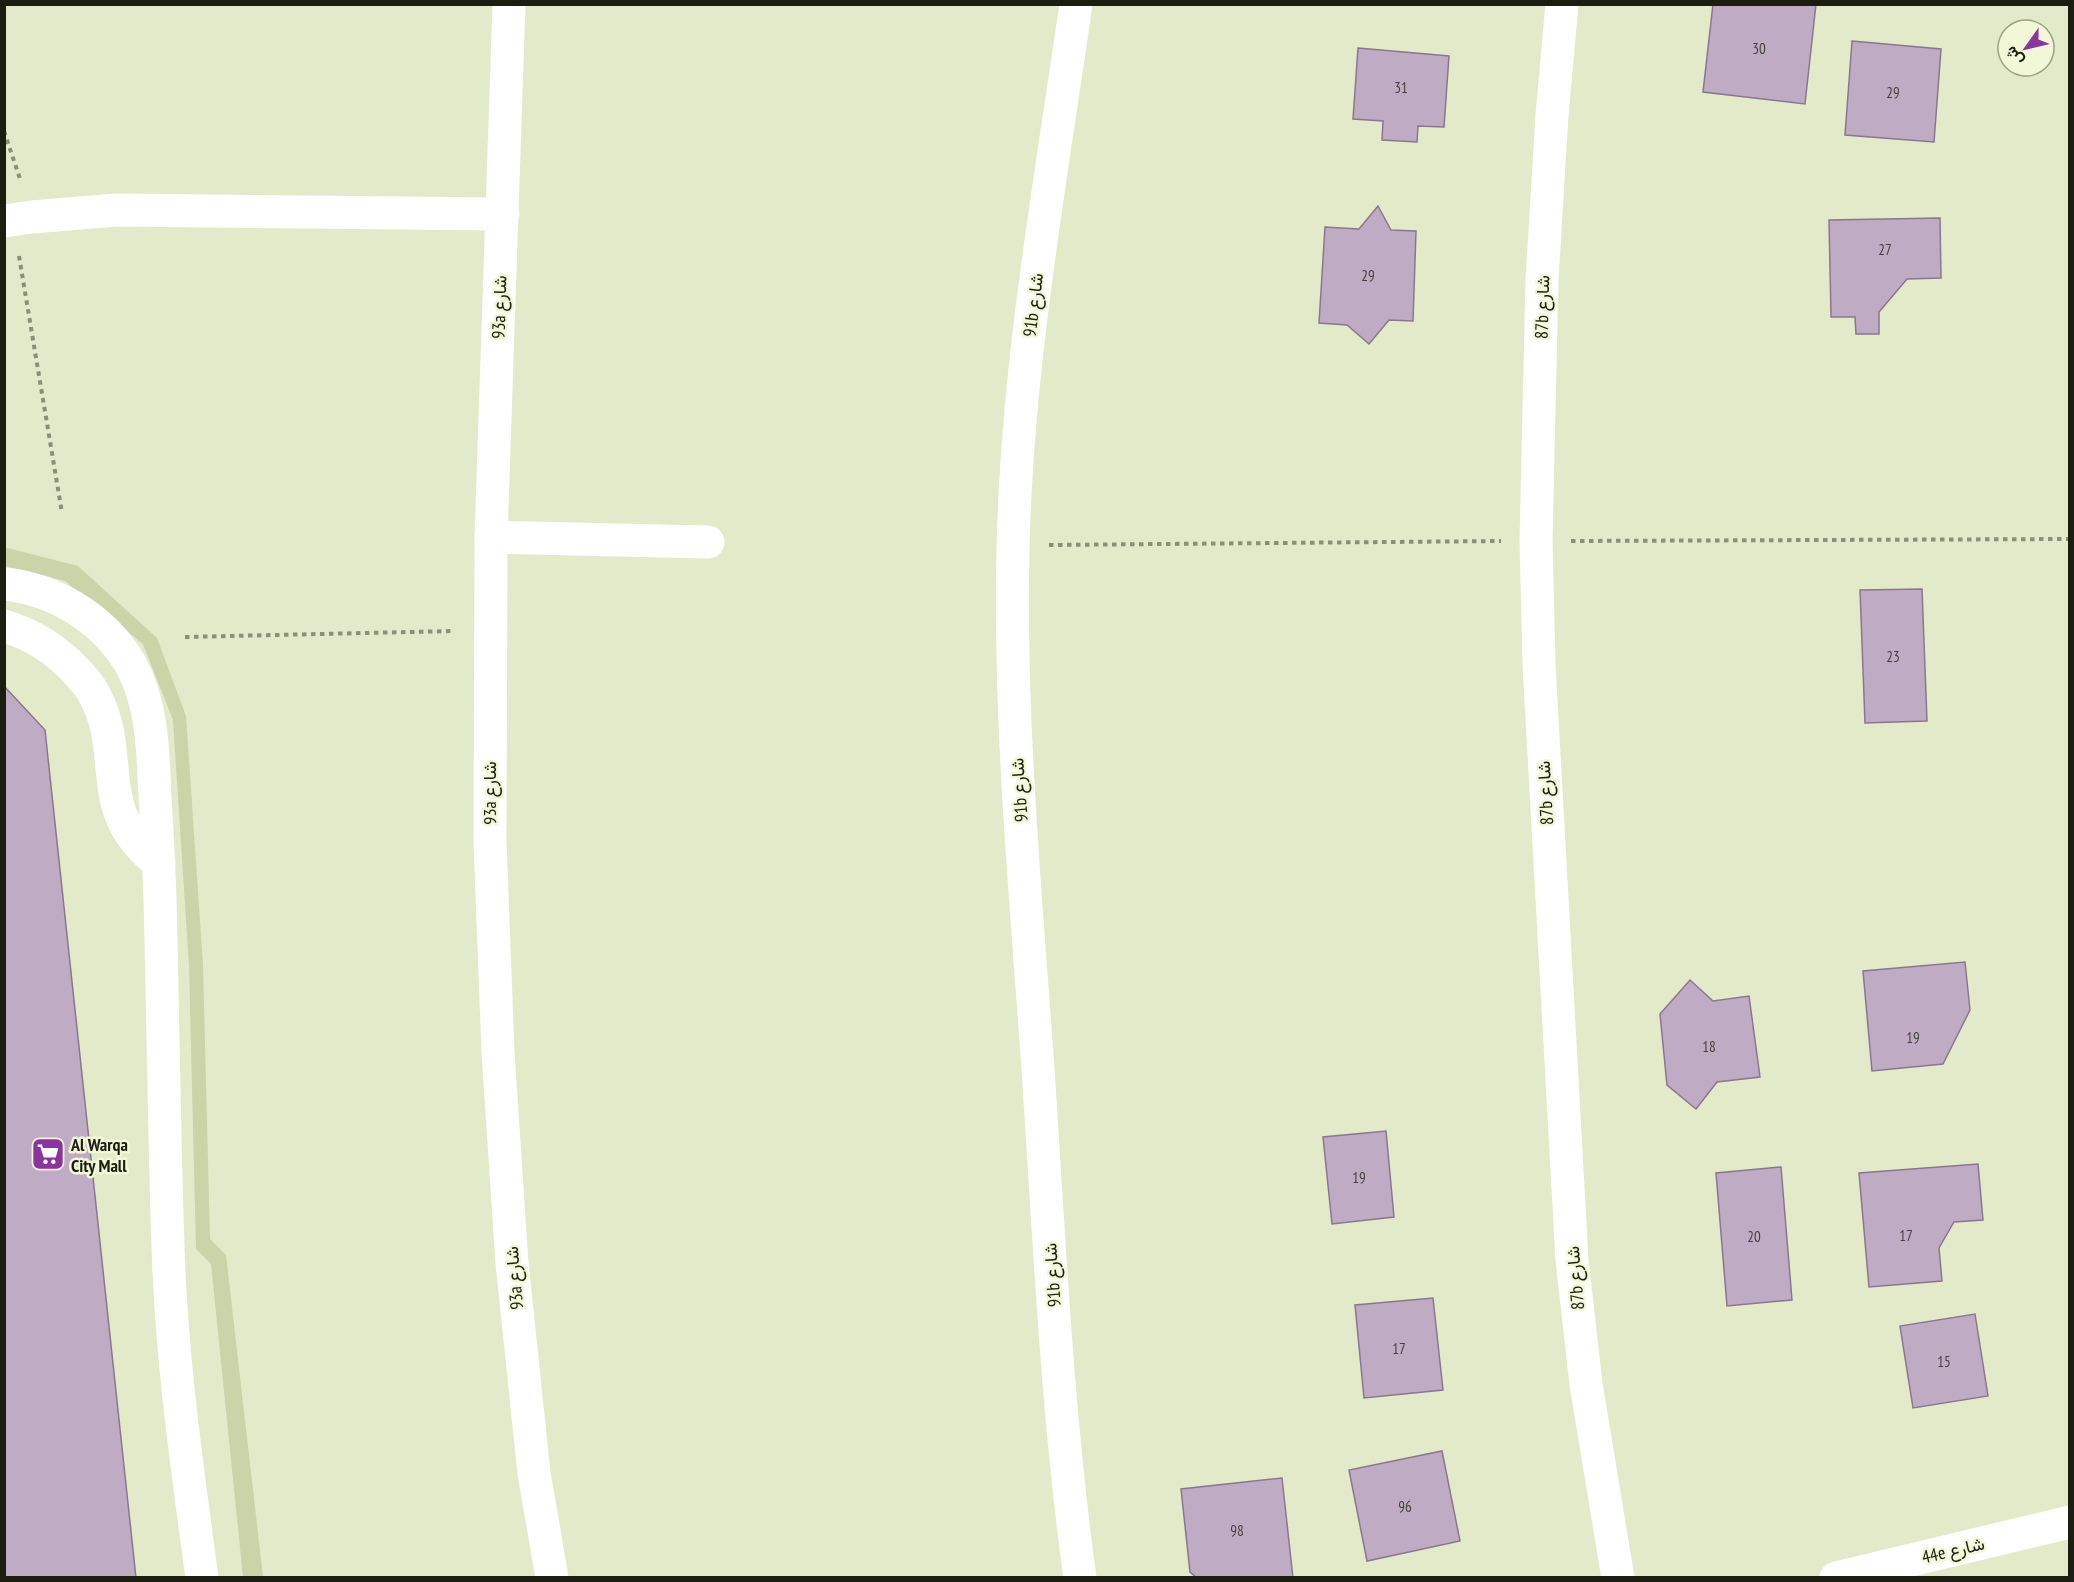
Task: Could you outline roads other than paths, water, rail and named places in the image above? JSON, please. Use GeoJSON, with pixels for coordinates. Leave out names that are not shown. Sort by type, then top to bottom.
{"type":"FeatureCollection","features":[{"type":"Feature","properties":{"kind":"street","name":"93a شارع"},"geometry":{"type":"LineString","coordinates":[[509,4],[491,537],[490,842],[498,1064],[512,1263],[534,1473],[552,1578]]}},
{"type":"Feature","properties":{"kind":"street","name":"91b شارع"},"geometry":{"type":"LineString","coordinates":[[1076,4],[1034,295],[1021,408],[1013,546],[1012,636],[1016,750],[1059,1386],[1070,1508],[1080,1578]]}},
{"type":"Feature","properties":{"kind":"street","name":"87b شارع"},"geometry":{"type":"LineString","coordinates":[[1562,4],[1552,115],[1542,280],[1536,541],[1539,664],[1572,1260],[1586,1384],[1618,1578]]}},
{"type":"Feature","properties":{"kind":"street"},"geometry":{"type":"LineString","coordinates":[[16,219],[116,210],[503,214]]}},
{"type":"Feature","properties":{"kind":"street"},"geometry":{"type":"LineString","coordinates":[[491,537],[708,542]]}},
{"type":"Feature","properties":{"kind":"street"},"geometry":{"type":"LineString","coordinates":[[4,584],[24,585],[67,602],[103,629],[131,665],[148,707],[153,752],[159,863],[168,1248],[181,1418],[202,1578]]}},
{"type":"Feature","properties":{"kind":"street"},"geometry":{"type":"LineString","coordinates":[[4,626],[40,641],[78,673],[93,692],[102,712],[107,735],[118,810],[125,828],[134,841],[159,863]]}},
{"type":"Feature","properties":{"kind":"street","name":"44e شارع"},"geometry":{"type":"LineString","coordinates":[[1836,1578],[2070,1522]]}},
{"type":"Feature","properties":{"kind":"place","name":"Al Warqa City Mall"},"geometry":{"type":"Point","coordinates":[48,1154]}}]}
